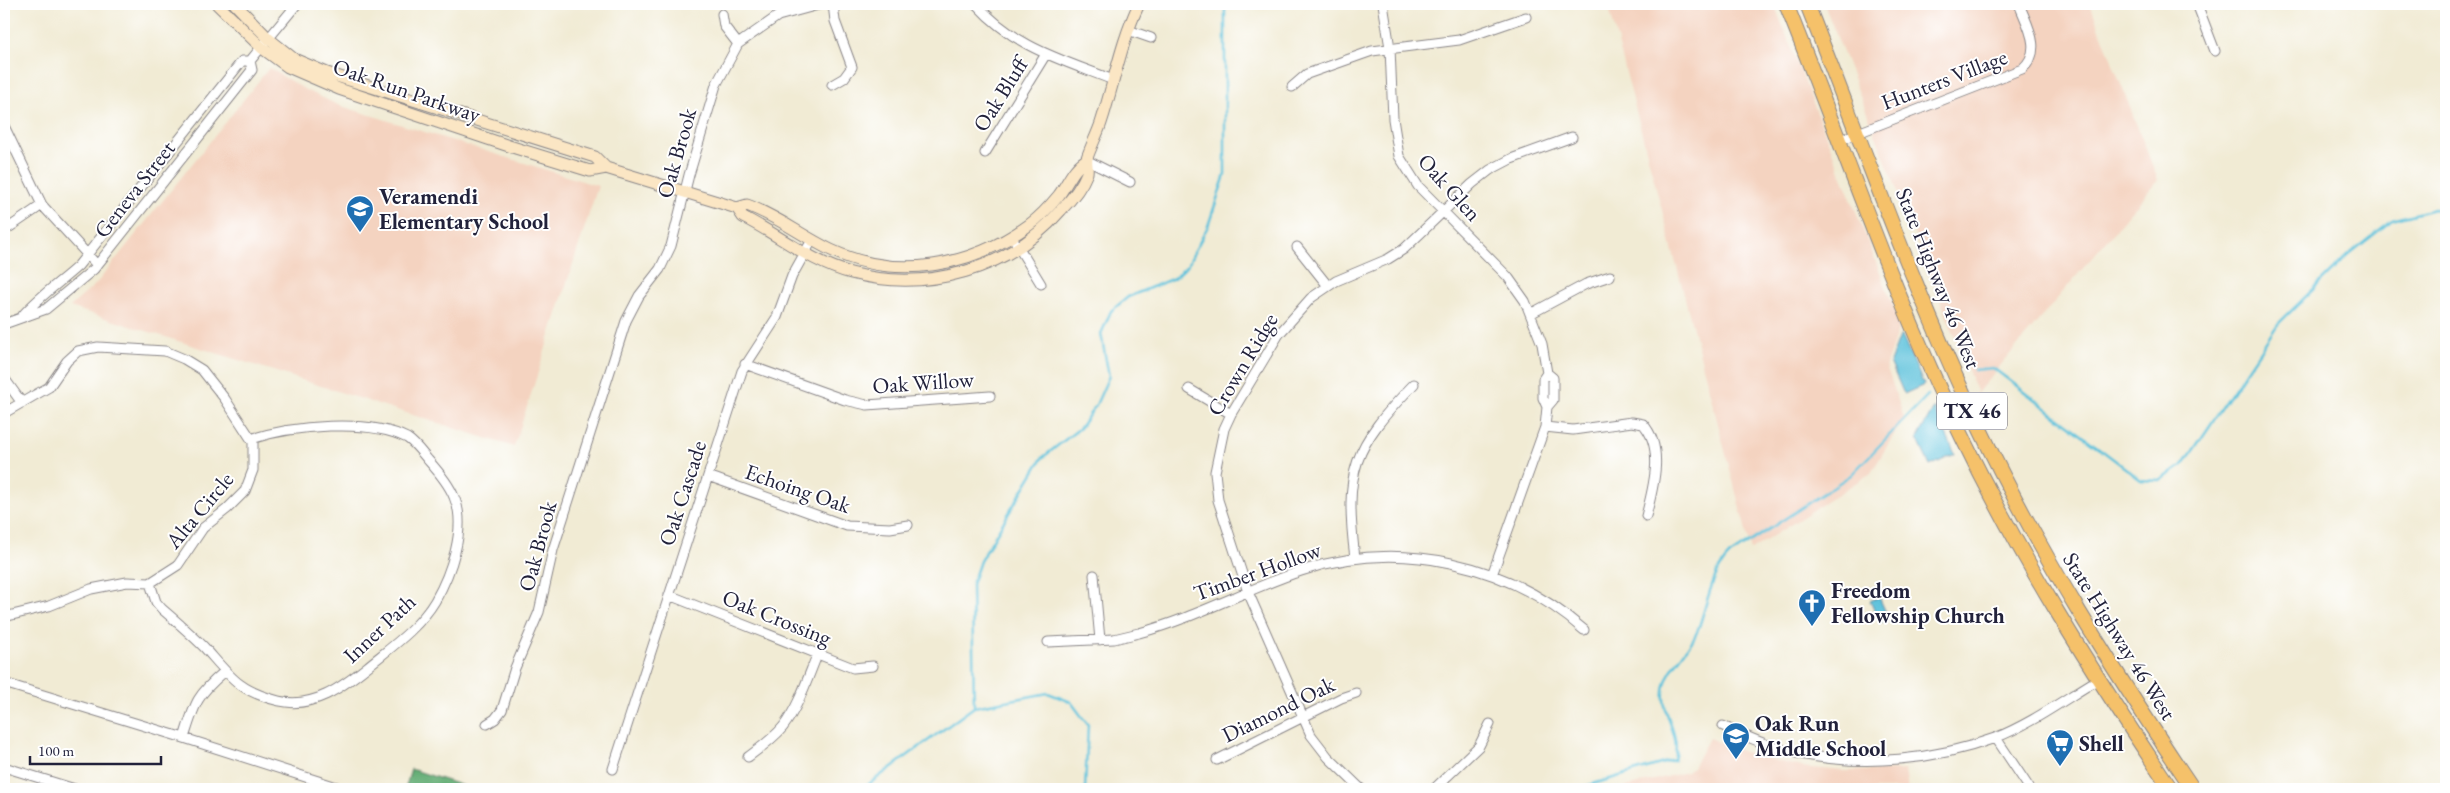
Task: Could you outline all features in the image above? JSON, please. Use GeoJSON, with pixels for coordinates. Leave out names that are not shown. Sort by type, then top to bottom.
{"type":"FeatureCollection","features":[{"type":"Feature","properties":{"kind":"main road","name":"State Highway 46 West"},"geometry":{"type":"LineString","coordinates":[[1786,4],[1920,343],[1962,438],[2026,559],[2098,680],[2171,789]]}},
{"type":"Feature","properties":{"kind":"main road","name":"State Highway 46 West"},"geometry":{"type":"LineString","coordinates":[[1807,4],[1954,372],[1980,429],[2063,585],[2150,726],[2193,789]]}},
{"type":"Feature","properties":{"kind":"main road"},"geometry":{"type":"LineString","coordinates":[[2098,680],[2104,680],[2112,684],[2126,705],[2150,726]]}},
{"type":"Feature","properties":{"kind":"street","name":"Oak Run Parkway"},"geometry":{"type":"LineString","coordinates":[[217,4],[262,48],[288,67],[339,90],[595,157],[606,168],[737,208],[747,205],[812,240],[861,261],[908,267],[939,265],[966,259],[987,251],[1012,237],[1042,214],[1058,196],[1077,165],[1086,160]]}},
{"type":"Feature","properties":{"kind":"street","name":"Oak Run Parkway"},"geometry":{"type":"LineString","coordinates":[[235,4],[269,39],[294,59],[436,114]]}},
{"type":"Feature","properties":{"kind":"street","name":"Geneva Street"},"geometry":{"type":"LineString","coordinates":[[23,316],[40,296],[62,281],[88,255],[242,61],[250,61],[296,4]]}},
{"type":"Feature","properties":{"kind":"street","name":"Oak Brook"},"geometry":{"type":"LineString","coordinates":[[487,724],[495,719],[502,710],[515,668],[539,612],[553,550],[606,368],[632,307],[660,269],[671,246],[684,193],[716,84],[738,44],[778,16],[822,4],[834,4]]}},
{"type":"Feature","properties":{"kind":"street"},"geometry":{"type":"LineString","coordinates":[[832,84],[844,78],[852,67],[836,21],[834,4]]}},
{"type":"Feature","properties":{"kind":"street"},"geometry":{"type":"LineString","coordinates":[[976,4],[1008,32],[1046,54],[1113,80]]}},
{"type":"Feature","properties":{"kind":"street","name":"Oak Run Parkway"},"geometry":{"type":"LineString","coordinates":[[737,208],[743,217],[805,252],[849,273],[879,279],[913,281],[965,272],[1019,248],[1043,230],[1068,202],[1088,171],[1086,160],[1101,123],[1128,30],[1139,4]]}},
{"type":"Feature","properties":{"kind":"street","name":"Oak Glen"},"geometry":{"type":"LineString","coordinates":[[1383,4],[1390,48],[1393,119],[1400,156],[1418,186],[1508,277],[1532,314],[1542,344],[1547,373],[1553,378],[1553,400],[1547,407],[1545,427],[1492,574]]}},
{"type":"Feature","properties":{"kind":"street","name":"Hunters Village"},"geometry":{"type":"LineString","coordinates":[[1840,140],[2022,69],[2032,59],[2034,46],[2019,4]]}},
{"type":"Feature","properties":{"kind":"street"},"geometry":{"type":"LineString","coordinates":[[2197,4],[2215,51]]}},
{"type":"Feature","properties":{"kind":"street"},"geometry":{"type":"LineString","coordinates":[[722,14],[724,26],[738,44]]}},
{"type":"Feature","properties":{"kind":"street"},"geometry":{"type":"LineString","coordinates":[[1292,87],[1301,78],[1313,72],[1372,51],[1459,40],[1526,17]]}},
{"type":"Feature","properties":{"kind":"street"},"geometry":{"type":"LineString","coordinates":[[1128,30],[1152,38]]}},
{"type":"Feature","properties":{"kind":"street","name":"Oak Bluff"},"geometry":{"type":"LineString","coordinates":[[985,153],[1046,54]]}},
{"type":"Feature","properties":{"kind":"street","name":"Geneva Street"},"geometry":{"type":"LineString","coordinates":[[4,324],[46,309],[80,283],[97,265],[252,70],[250,61]]}},
{"type":"Feature","properties":{"kind":"street"},"geometry":{"type":"LineString","coordinates":[[4,126],[42,205],[97,265]]}},
{"type":"Feature","properties":{"kind":"street","name":"Crown Ridge"},"geometry":{"type":"LineString","coordinates":[[1361,789],[1317,743],[1302,717],[1248,592],[1218,500],[1217,460],[1220,441],[1230,414],[1288,322],[1311,298],[1328,286],[1396,254],[1490,170],[1511,158],[1572,137]]}},
{"type":"Feature","properties":{"kind":"street"},"geometry":{"type":"LineString","coordinates":[[1086,160],[1130,182]]}},
{"type":"Feature","properties":{"kind":"street"},"geometry":{"type":"LineString","coordinates":[[4,231],[42,205]]}},
{"type":"Feature","properties":{"kind":"street"},"geometry":{"type":"LineString","coordinates":[[1012,237],[1041,284]]}},
{"type":"Feature","properties":{"kind":"street","name":"Oak Cascade"},"geometry":{"type":"LineString","coordinates":[[613,769],[745,364],[777,317],[792,276],[812,240]]}},
{"type":"Feature","properties":{"kind":"street"},"geometry":{"type":"LineString","coordinates":[[1297,247],[1328,286]]}},
{"type":"Feature","properties":{"kind":"street"},"geometry":{"type":"LineString","coordinates":[[1532,314],[1592,281],[1610,276]]}},
{"type":"Feature","properties":{"kind":"street","name":"Alta Circle"},"geometry":{"type":"LineString","coordinates":[[4,413],[49,387],[67,361],[78,350],[98,347],[165,351],[184,359],[202,370],[225,399],[251,439],[253,470],[245,490],[227,509],[203,528],[178,565],[150,583]]}},
{"type":"Feature","properties":{"kind":"street","name":"Oak Willow"},"geometry":{"type":"LineString","coordinates":[[745,364],[867,405],[990,396]]}},
{"type":"Feature","properties":{"kind":"street"},"geometry":{"type":"LineString","coordinates":[[4,378],[22,402]]}},
{"type":"Feature","properties":{"kind":"street"},"geometry":{"type":"LineString","coordinates":[[1355,558],[1350,500],[1354,469],[1373,431],[1414,384]]}},
{"type":"Feature","properties":{"kind":"street"},"geometry":{"type":"LineString","coordinates":[[1190,389],[1230,414]]}},
{"type":"Feature","properties":{"kind":"street"},"geometry":{"type":"LineString","coordinates":[[1545,427],[1573,430],[1632,422],[1642,424],[1651,437],[1655,461],[1654,482],[1646,516]]}},
{"type":"Feature","properties":{"kind":"street","name":"Inner Path"},"geometry":{"type":"LineString","coordinates":[[150,583],[156,602],[204,647],[224,672],[246,689],[280,701],[302,701],[325,697],[352,679],[404,637],[434,603],[450,570],[459,525],[455,497],[433,465],[409,439],[379,428],[362,426],[269,433],[251,439]]}},
{"type":"Feature","properties":{"kind":"street","name":"Echoing Oak"},"geometry":{"type":"LineString","coordinates":[[708,476],[847,526],[890,528],[908,525]]}},
{"type":"Feature","properties":{"kind":"street","name":"Timber Hollow"},"geometry":{"type":"LineString","coordinates":[[1048,642],[1100,640],[1153,630],[1303,570],[1355,558],[1389,556],[1428,558],[1492,574],[1550,603],[1584,630]]}},
{"type":"Feature","properties":{"kind":"street"},"geometry":{"type":"LineString","coordinates":[[1094,575],[1100,640]]}},
{"type":"Feature","properties":{"kind":"street"},"geometry":{"type":"LineString","coordinates":[[4,617],[48,606],[91,589],[127,582],[150,583]]}},
{"type":"Feature","properties":{"kind":"street","name":"Oak Crossing"},"geometry":{"type":"LineString","coordinates":[[669,594],[853,668],[873,666]]}},
{"type":"Feature","properties":{"kind":"street"},"geometry":{"type":"LineString","coordinates":[[748,757],[769,741],[784,726],[818,653]]}},
{"type":"Feature","properties":{"kind":"street"},"geometry":{"type":"LineString","coordinates":[[184,738],[196,701],[207,686],[224,672]]}},
{"type":"Feature","properties":{"kind":"street"},"geometry":{"type":"LineString","coordinates":[[1723,726],[1750,739],[1800,754],[1852,760],[1918,757],[1996,738],[2026,723],[2098,680]]}},
{"type":"Feature","properties":{"kind":"street"},"geometry":{"type":"LineString","coordinates":[[4,683],[184,738],[339,789]]}},
{"type":"Feature","properties":{"kind":"street","name":"Diamond Oak"},"geometry":{"type":"LineString","coordinates":[[1218,760],[1341,698],[1356,693]]}},
{"type":"Feature","properties":{"kind":"street"},"geometry":{"type":"LineString","coordinates":[[1434,789],[1479,746],[1490,724]]}},
{"type":"Feature","properties":{"kind":"street"},"geometry":{"type":"LineString","coordinates":[[1996,738],[2030,789]]}},
{"type":"Feature","properties":{"kind":"street"},"geometry":{"type":"LineString","coordinates":[[4,767],[75,789]]}},
{"type":"Feature","properties":{"kind":"shaded area"},"geometry":{"type":"Polygon","coordinates":[[[1608,4],[1774,4],[1900,323],[1886,365],[1904,418],[1871,473],[1751,550],[1608,4]]]}},
{"type":"Feature","properties":{"kind":"shaded area"},"geometry":{"type":"Polygon","coordinates":[[[1824,4],[2090,4],[2158,180],[1977,393],[1824,4]]]}},
{"type":"Feature","properties":{"kind":"shaded area","name":"Veramendi Elementary School"},"geometry":{"type":"Polygon","coordinates":[[[269,68],[304,89],[338,105],[598,186],[514,447],[70,307],[96,284],[269,68]]]}},
{"type":"Feature","properties":{"kind":"shaded area","name":"Oak Run Middle School"},"geometry":{"type":"Polygon","coordinates":[[[1709,738],[1749,754],[1802,767],[1845,771],[1905,770],[1908,789],[1617,789],[1687,772],[1693,767],[1709,738]]]}},
{"type":"Feature","properties":{"kind":"green space"},"geometry":{"type":"Polygon","coordinates":[[[411,769],[473,789],[405,789],[411,769]]]}},
{"type":"Feature","properties":{"kind":"water"},"geometry":{"type":"Polygon","coordinates":[[[1902,335],[1924,385],[1904,394],[1890,362],[1902,335]]]}},
{"type":"Feature","properties":{"kind":"water"},"geometry":{"type":"Polygon","coordinates":[[[1934,408],[1955,454],[1930,466],[1917,438],[1934,408]]]}},
{"type":"Feature","properties":{"kind":"water"},"geometry":{"type":"Polygon","coordinates":[[[1879,597],[1889,619],[1880,623],[1870,601],[1879,597]]]}},
{"type":"Feature","properties":{"kind":"waterway"},"geometry":{"type":"LineString","coordinates":[[974,707],[972,584],[980,561],[1042,458],[1080,428],[1096,405],[1109,376],[1101,334],[1111,311],[1128,297],[1174,278],[1187,266],[1208,226],[1225,175],[1225,4]]}},
{"type":"Feature","properties":{"kind":"waterway"},"geometry":{"type":"LineString","coordinates":[[1974,370],[1993,368],[2141,480],[2160,481],[2184,464],[2278,324],[2348,255],[2392,220],[2434,209],[2446,210]]}},
{"type":"Feature","properties":{"kind":"waterway"},"geometry":{"type":"LineString","coordinates":[[1576,789],[1674,760],[1676,744],[1664,700],[1666,680],[1697,632],[1713,581],[1723,563],[1730,555],[1851,475],[1928,395]]}},
{"type":"Feature","properties":{"kind":"waterway"},"geometry":{"type":"LineString","coordinates":[[862,789],[974,707],[1048,693],[1071,702],[1088,725],[1085,789]]}},
{"type":"Feature","properties":{"kind":"place","name":"Veramendi Elementary School"},"geometry":{"type":"Point","coordinates":[360,233]}},
{"type":"Feature","properties":{"kind":"place","name":"Freedom Fellowship Church"},"geometry":{"type":"Point","coordinates":[1812,627]}},
{"type":"Feature","properties":{"kind":"place","name":"Oak Run Middle School"},"geometry":{"type":"Point","coordinates":[1736,760]}},
{"type":"Feature","properties":{"kind":"place","name":"Shell"},"geometry":{"type":"Point","coordinates":[2060,767]}}]}
